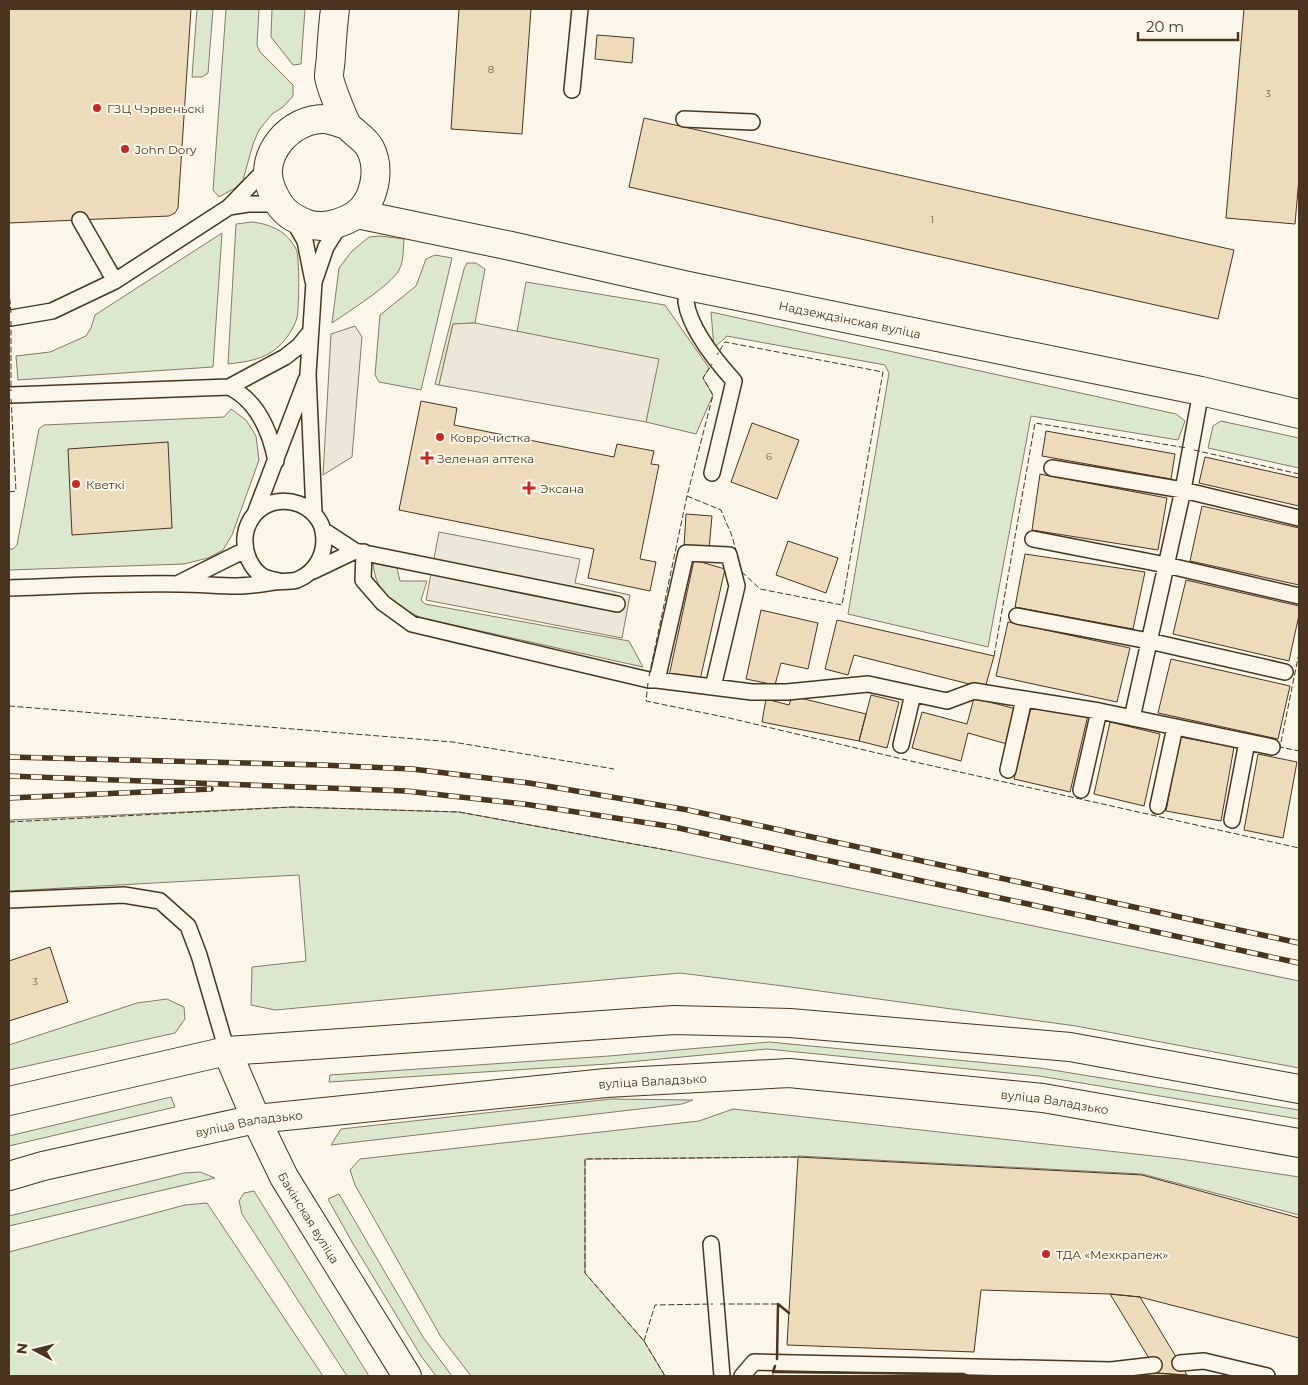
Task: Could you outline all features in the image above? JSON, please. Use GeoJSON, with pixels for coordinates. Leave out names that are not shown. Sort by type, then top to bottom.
{"type":"FeatureCollection","features":[{"type":"Feature","properties":{"kind":"main road"},"geometry":{"type":"LineString","coordinates":[[304,122],[329,78],[335,9]]}},
{"type":"Feature","properties":{"kind":"main road"},"geometry":{"type":"LineString","coordinates":[[329,78],[347,125]]}},
{"type":"Feature","properties":{"kind":"main road"},"geometry":{"type":"LineString","coordinates":[[326,119],[347,125],[360,135],[370,148],[375,163],[376,179],[369,198],[349,219],[316,227],[285,211],[270,185],[269,166],[275,147],[287,132],[304,122],[326,119]]}},
{"type":"Feature","properties":{"kind":"main road"},"geometry":{"type":"LineString","coordinates":[[376,179],[401,223]]}},
{"type":"Feature","properties":{"kind":"main road","name":"Надзеждзінская вуліца"},"geometry":{"type":"LineString","coordinates":[[349,219],[401,223],[688,286],[1201,391],[1299,414]]}},
{"type":"Feature","properties":{"kind":"main road"},"geometry":{"type":"LineString","coordinates":[[9,1101],[227,1051],[674,1020],[780,1022],[1070,1047],[1299,1089]]}},
{"type":"Feature","properties":{"kind":"main road","name":"Бакінская вуліца"},"geometry":{"type":"LineString","coordinates":[[227,1051],[256,1119],[284,1177],[407,1376]]}},
{"type":"Feature","properties":{"kind":"main road","name":"вуліца Валадзько"},"geometry":{"type":"LineString","coordinates":[[9,1176],[43,1166],[256,1119],[606,1083],[789,1073],[1043,1098],[1299,1143]]}},
{"type":"Feature","properties":{"kind":"lane"},"geometry":{"type":"LineString","coordinates":[[572,90],[580,9]]}},
{"type":"Feature","properties":{"kind":"lane"},"geometry":{"type":"LineString","coordinates":[[684,119],[752,122]]}},
{"type":"Feature","properties":{"kind":"lane"},"geometry":{"type":"LineString","coordinates":[[11,318],[52,311],[115,281],[229,207],[269,166]]}},
{"type":"Feature","properties":{"kind":"lane"},"geometry":{"type":"LineString","coordinates":[[229,207],[248,204],[285,211],[305,241],[314,282]]}},
{"type":"Feature","properties":{"kind":"lane"},"geometry":{"type":"LineString","coordinates":[[314,513],[308,374],[314,282],[326,247],[349,219]]}},
{"type":"Feature","properties":{"kind":"lane"},"geometry":{"type":"LineString","coordinates":[[80,220],[115,281]]}},
{"type":"Feature","properties":{"kind":"lane"},"geometry":{"type":"LineString","coordinates":[[688,286],[686,300],[691,318],[714,360],[734,381],[712,473]]}},
{"type":"Feature","properties":{"kind":"lane"},"geometry":{"type":"LineString","coordinates":[[11,395],[229,387],[285,357],[299,346],[311,331]]}},
{"type":"Feature","properties":{"kind":"lane"},"geometry":{"type":"LineString","coordinates":[[279,582],[263,576],[251,565],[245,550],[244,536],[276,461],[308,374]]}},
{"type":"Feature","properties":{"kind":"lane"},"geometry":{"type":"LineString","coordinates":[[229,387],[239,392],[264,421],[270,435],[276,461]]}},
{"type":"Feature","properties":{"kind":"lane"},"geometry":{"type":"LineString","coordinates":[[1132,718],[1183,490],[1201,391]]}},
{"type":"Feature","properties":{"kind":"lane"},"geometry":{"type":"LineString","coordinates":[[1052,468],[1183,490],[1299,518]]}},
{"type":"Feature","properties":{"kind":"lane"},"geometry":{"type":"LineString","coordinates":[[256,511],[270,503],[285,501],[301,504],[314,513],[320,521],[323,530],[324,545],[320,560],[311,572]]}},
{"type":"Feature","properties":{"kind":"lane"},"geometry":{"type":"LineString","coordinates":[[323,530],[359,551],[617,604]]}},
{"type":"Feature","properties":{"kind":"lane"},"geometry":{"type":"LineString","coordinates":[[1033,539],[1166,565],[1299,596]]}},
{"type":"Feature","properties":{"kind":"lane"},"geometry":{"type":"LineString","coordinates":[[179,584],[245,550]]}},
{"type":"Feature","properties":{"kind":"lane"},"geometry":{"type":"LineString","coordinates":[[9,588],[179,584],[238,586],[279,582],[296,580],[359,551]]}},
{"type":"Feature","properties":{"kind":"lane"},"geometry":{"type":"LineString","coordinates":[[359,551],[363,580],[383,603],[412,624],[649,680],[752,692],[787,692],[868,684],[947,702],[974,691],[1099,711],[1272,747]]}},
{"type":"Feature","properties":{"kind":"lane"},"geometry":{"type":"LineString","coordinates":[[657,680],[686,553],[729,555],[737,586],[713,687]]}},
{"type":"Feature","properties":{"kind":"lane"},"geometry":{"type":"LineString","coordinates":[[1017,616],[1149,641],[1285,672]]}},
{"type":"Feature","properties":{"kind":"lane"},"geometry":{"type":"LineString","coordinates":[[901,744],[913,694]]}},
{"type":"Feature","properties":{"kind":"lane"},"geometry":{"type":"LineString","coordinates":[[1008,770],[1024,699]]}},
{"type":"Feature","properties":{"kind":"lane"},"geometry":{"type":"LineString","coordinates":[[1081,790],[1099,711]]}},
{"type":"Feature","properties":{"kind":"lane"},"geometry":{"type":"LineString","coordinates":[[1158,806],[1175,727]]}},
{"type":"Feature","properties":{"kind":"lane"},"geometry":{"type":"LineString","coordinates":[[1232,820],[1247,742]]}},
{"type":"Feature","properties":{"kind":"lane"},"geometry":{"type":"LineString","coordinates":[[9,900],[124,895],[160,901],[188,926],[227,1051]]}},
{"type":"Feature","properties":{"kind":"lane"},"geometry":{"type":"LineString","coordinates":[[711,1244],[722,1376]]}},
{"type":"Feature","properties":{"kind":"lane"},"geometry":{"type":"LineString","coordinates":[[1180,1363],[1204,1361],[1267,1376]]}},
{"type":"Feature","properties":{"kind":"lane"},"geometry":{"type":"LineString","coordinates":[[742,1376],[754,1362],[1111,1370],[1154,1366]]}},
{"type":"Feature","properties":{"kind":"green space"},"geometry":{"type":"Polygon","coordinates":[[[197,9],[213,9],[208,73],[202,77],[192,77],[197,9]]]}},
{"type":"Feature","properties":{"kind":"green space"},"geometry":{"type":"Polygon","coordinates":[[[226,9],[259,9],[257,45],[260,52],[293,85],[293,96],[283,107],[272,114],[259,130],[243,180],[235,188],[219,197],[213,190],[226,9]]]}},
{"type":"Feature","properties":{"kind":"green space"},"geometry":{"type":"Polygon","coordinates":[[[272,9],[305,9],[301,64],[293,65],[271,37],[272,9]]]}},
{"type":"Feature","properties":{"kind":"green space"},"geometry":{"type":"Polygon","coordinates":[[[252,222],[271,227],[283,233],[296,249],[299,272],[297,318],[287,337],[267,355],[254,360],[228,364],[236,224],[252,222]]]}},
{"type":"Feature","properties":{"kind":"green space"},"geometry":{"type":"Polygon","coordinates":[[[222,233],[213,367],[18,380],[16,356],[50,352],[86,336],[95,315],[222,233]]]}},
{"type":"Feature","properties":{"kind":"green space"},"geometry":{"type":"Polygon","coordinates":[[[380,236],[404,239],[403,259],[399,270],[379,290],[332,323],[339,268],[352,251],[369,237],[380,236]]]}},
{"type":"Feature","properties":{"kind":"green space"},"geometry":{"type":"Polygon","coordinates":[[[435,255],[452,258],[421,390],[379,382],[375,375],[380,315],[416,286],[426,259],[435,255]]]}},
{"type":"Feature","properties":{"kind":"green space"},"geometry":{"type":"Polygon","coordinates":[[[467,263],[476,263],[485,269],[475,323],[453,324],[439,385],[435,384],[467,263]]]}},
{"type":"Feature","properties":{"kind":"green space"},"geometry":{"type":"Polygon","coordinates":[[[526,282],[665,305],[709,368],[703,378],[713,395],[696,434],[646,422],[658,359],[517,332],[526,282]]]}},
{"type":"Feature","properties":{"kind":"green space"},"geometry":{"type":"Polygon","coordinates":[[[711,312],[1176,414],[1185,421],[1178,440],[1031,416],[988,647],[848,614],[889,373],[885,365],[727,336],[714,348],[711,312]]]}},
{"type":"Feature","properties":{"kind":"green space"},"geometry":{"type":"Polygon","coordinates":[[[231,409],[246,420],[256,436],[259,460],[232,535],[223,550],[208,558],[184,564],[9,570],[9,549],[13,549],[17,545],[39,429],[44,425],[224,417],[231,409]]]}},
{"type":"Feature","properties":{"kind":"green space"},"geometry":{"type":"Polygon","coordinates":[[[1221,421],[1299,438],[1299,468],[1208,448],[1213,426],[1221,421]]]}},
{"type":"Feature","properties":{"kind":"green space"},"geometry":{"type":"Polygon","coordinates":[[[373,563],[397,568],[400,581],[427,581],[421,600],[425,604],[629,641],[643,667],[422,618],[403,609],[388,598],[378,583],[373,563]]]}},
{"type":"Feature","properties":{"kind":"green space"},"geometry":{"type":"Polygon","coordinates":[[[292,807],[459,812],[672,851],[1299,981],[1299,1068],[1076,1026],[680,973],[275,1010],[251,1005],[252,967],[306,961],[299,875],[9,891],[9,820],[292,807]]]}},
{"type":"Feature","properties":{"kind":"green space"},"geometry":{"type":"Polygon","coordinates":[[[167,999],[184,1007],[185,1019],[175,1033],[9,1070],[9,1045],[137,1003],[167,999]]]}},
{"type":"Feature","properties":{"kind":"green space"},"geometry":{"type":"Polygon","coordinates":[[[769,1042],[1040,1068],[1299,1110],[1299,1119],[1039,1076],[767,1049],[607,1064],[329,1082],[330,1075],[609,1056],[769,1042]]]}},
{"type":"Feature","properties":{"kind":"green space"},"geometry":{"type":"Polygon","coordinates":[[[171,1097],[175,1107],[9,1146],[9,1136],[171,1097]]]}},
{"type":"Feature","properties":{"kind":"green space"},"geometry":{"type":"Polygon","coordinates":[[[611,1099],[693,1100],[682,1104],[331,1145],[341,1129],[611,1099]]]}},
{"type":"Feature","properties":{"kind":"green space"},"geometry":{"type":"Polygon","coordinates":[[[733,1109],[1180,1159],[1299,1177],[1299,1215],[1142,1174],[798,1156],[585,1159],[585,1273],[644,1341],[665,1376],[471,1376],[441,1337],[355,1185],[350,1170],[360,1159],[699,1121],[733,1109]]]}},
{"type":"Feature","properties":{"kind":"green space"},"geometry":{"type":"Polygon","coordinates":[[[200,1172],[215,1178],[9,1226],[9,1216],[184,1173],[200,1172]]]}},
{"type":"Feature","properties":{"kind":"green space"},"geometry":{"type":"Polygon","coordinates":[[[254,1191],[369,1376],[347,1376],[242,1214],[239,1201],[244,1193],[254,1191]]]}},
{"type":"Feature","properties":{"kind":"green space"},"geometry":{"type":"Polygon","coordinates":[[[339,1194],[423,1337],[452,1376],[436,1376],[421,1356],[328,1199],[339,1194]]]}},
{"type":"Feature","properties":{"kind":"green space"},"geometry":{"type":"Polygon","coordinates":[[[207,1203],[323,1376],[9,1376],[9,1252],[185,1205],[207,1203]]]}},
{"type":"Feature","properties":{"kind":"shaded area"},"geometry":{"type":"Polygon","coordinates":[[[475,323],[659,359],[646,422],[439,385],[453,324],[475,323]]]}},
{"type":"Feature","properties":{"kind":"shaded area"},"geometry":{"type":"Polygon","coordinates":[[[355,326],[362,337],[352,457],[323,475],[331,334],[355,326]]]}},
{"type":"Feature","properties":{"kind":"shaded area"},"geometry":{"type":"Polygon","coordinates":[[[439,532],[580,559],[575,583],[630,595],[622,638],[426,600],[439,532]]]}},
{"type":"Feature","properties":{"kind":"building","name":"ГЗЦ Чэрвеньскі"},"geometry":{"type":"Polygon","coordinates":[[[9,9],[191,9],[178,208],[175,213],[169,216],[9,223],[9,9]]]}},
{"type":"Feature","properties":{"kind":"building"},"geometry":{"type":"Polygon","coordinates":[[[459,9],[531,9],[522,134],[451,129],[459,9]]]}},
{"type":"Feature","properties":{"kind":"building"},"geometry":{"type":"Polygon","coordinates":[[[1244,9],[1299,9],[1299,178],[1295,224],[1226,218],[1244,9]]]}},
{"type":"Feature","properties":{"kind":"building"},"geometry":{"type":"Polygon","coordinates":[[[597,35],[634,38],[632,63],[595,59],[597,35]]]}},
{"type":"Feature","properties":{"kind":"building"},"geometry":{"type":"Polygon","coordinates":[[[644,118],[1234,250],[1218,319],[629,187],[644,118]]]}},
{"type":"Feature","properties":{"kind":"building","name":"Эксана"},"geometry":{"type":"Polygon","coordinates":[[[421,401],[457,408],[454,425],[614,457],[617,444],[654,451],[651,464],[659,465],[640,559],[656,562],[650,591],[588,578],[594,549],[399,510],[421,401]]]}},
{"type":"Feature","properties":{"kind":"building"},"geometry":{"type":"Polygon","coordinates":[[[752,423],[799,440],[777,499],[731,482],[752,423]]]}},
{"type":"Feature","properties":{"kind":"building"},"geometry":{"type":"Polygon","coordinates":[[[1046,431],[1175,454],[1171,479],[1042,456],[1046,431]]]}},
{"type":"Feature","properties":{"kind":"building"},"geometry":{"type":"Polygon","coordinates":[[[168,442],[172,528],[72,535],[68,449],[168,442]]]}},
{"type":"Feature","properties":{"kind":"building"},"geometry":{"type":"Polygon","coordinates":[[[1205,457],[1299,478],[1299,506],[1199,483],[1205,457]]]}},
{"type":"Feature","properties":{"kind":"building"},"geometry":{"type":"Polygon","coordinates":[[[1040,474],[1167,498],[1158,550],[1032,530],[1040,474]]]}},
{"type":"Feature","properties":{"kind":"building"},"geometry":{"type":"Polygon","coordinates":[[[1202,506],[1299,528],[1299,585],[1190,561],[1202,506]]]}},
{"type":"Feature","properties":{"kind":"building"},"geometry":{"type":"Polygon","coordinates":[[[686,514],[712,516],[709,549],[684,547],[686,514]]]}},
{"type":"Feature","properties":{"kind":"building"},"geometry":{"type":"Polygon","coordinates":[[[788,541],[838,558],[826,593],[776,575],[788,541]]]}},
{"type":"Feature","properties":{"kind":"building"},"geometry":{"type":"Polygon","coordinates":[[[1025,554],[1145,572],[1133,629],[1015,607],[1025,554]]]}},
{"type":"Feature","properties":{"kind":"building"},"geometry":{"type":"Polygon","coordinates":[[[694,560],[725,569],[700,680],[669,676],[694,560]]]}},
{"type":"Feature","properties":{"kind":"building"},"geometry":{"type":"Polygon","coordinates":[[[1186,580],[1299,606],[1299,615],[1289,661],[1173,634],[1186,580]]]}},
{"type":"Feature","properties":{"kind":"building"},"geometry":{"type":"Polygon","coordinates":[[[761,610],[818,623],[808,669],[781,663],[775,685],[746,679],[761,610]]]}},
{"type":"Feature","properties":{"kind":"building"},"geometry":{"type":"Polygon","coordinates":[[[837,620],[994,656],[985,688],[854,655],[848,675],[825,669],[837,620]]]}},
{"type":"Feature","properties":{"kind":"building"},"geometry":{"type":"Polygon","coordinates":[[[1008,622],[1130,648],[1117,702],[996,676],[1008,622]]]}},
{"type":"Feature","properties":{"kind":"building"},"geometry":{"type":"Polygon","coordinates":[[[1171,659],[1290,686],[1278,739],[1158,713],[1171,659]]]}},
{"type":"Feature","properties":{"kind":"building"},"geometry":{"type":"Polygon","coordinates":[[[871,695],[899,702],[887,748],[859,741],[871,695]]]}},
{"type":"Feature","properties":{"kind":"building"},"geometry":{"type":"Polygon","coordinates":[[[792,696],[866,714],[859,741],[762,722],[766,699],[789,705],[792,696]]]}},
{"type":"Feature","properties":{"kind":"building"},"geometry":{"type":"Polygon","coordinates":[[[974,698],[1016,709],[1007,744],[968,733],[961,761],[912,748],[922,712],[967,724],[974,698]]]}},
{"type":"Feature","properties":{"kind":"building"},"geometry":{"type":"Polygon","coordinates":[[[1032,703],[1088,715],[1070,792],[1014,779],[1032,703]]]}},
{"type":"Feature","properties":{"kind":"building"},"geometry":{"type":"Polygon","coordinates":[[[1110,722],[1160,734],[1144,806],[1094,794],[1110,722]]]}},
{"type":"Feature","properties":{"kind":"building"},"geometry":{"type":"Polygon","coordinates":[[[1180,737],[1234,747],[1221,821],[1166,811],[1180,737]]]}},
{"type":"Feature","properties":{"kind":"building"},"geometry":{"type":"Polygon","coordinates":[[[1258,754],[1297,762],[1283,838],[1244,830],[1258,754]]]}},
{"type":"Feature","properties":{"kind":"building"},"geometry":{"type":"Polygon","coordinates":[[[50,947],[68,1002],[9,1021],[9,961],[50,947]]]}},
{"type":"Feature","properties":{"kind":"building","name":"ТДА «Мехкрапеж»"},"geometry":{"type":"Polygon","coordinates":[[[798,1157],[1142,1175],[1299,1218],[1299,1338],[1140,1297],[1110,1294],[981,1290],[974,1352],[787,1345],[798,1157]]]}},
{"type":"Feature","properties":{"kind":"building"},"geometry":{"type":"Polygon","coordinates":[[[1110,1294],[1140,1297],[1187,1375],[1158,1373],[1110,1294]]]}},
{"type":"Feature","properties":{"kind":"building"},"geometry":{"type":"Polygon","coordinates":[[[1138,1372],[1197,1376],[1138,1376],[1138,1372]]]}},
{"type":"Feature","properties":{"kind":"railway"},"geometry":{"type":"LineString","coordinates":[[9,757],[412,769],[529,783],[688,810],[1299,943]]}},
{"type":"Feature","properties":{"kind":"railway"},"geometry":{"type":"LineString","coordinates":[[9,776],[406,791],[524,804],[674,827],[1299,963]]}},
{"type":"Feature","properties":{"kind":"railway"},"geometry":{"type":"LineString","coordinates":[[9,798],[211,789]]}},
{"type":"Feature","properties":{"kind":"fence"},"geometry":{"type":"LineString","coordinates":[[9,290],[11,313]]}},
{"type":"Feature","properties":{"kind":"fence"},"geometry":{"type":"LineString","coordinates":[[11,321],[11,391]]}},
{"type":"Feature","properties":{"kind":"fence"},"geometry":{"type":"LineString","coordinates":[[687,496],[721,510],[732,536],[742,572],[760,589],[842,605],[883,372],[725,342],[717,355]]}},
{"type":"Feature","properties":{"kind":"fence"},"geometry":{"type":"LineString","coordinates":[[649,676],[687,496],[713,395],[703,378],[712,364]]}},
{"type":"Feature","properties":{"kind":"fence"},"geometry":{"type":"LineString","coordinates":[[9,492],[16,491],[11,398]]}},
{"type":"Feature","properties":{"kind":"fence"},"geometry":{"type":"LineString","coordinates":[[994,656],[1035,423],[1187,448]]}},
{"type":"Feature","properties":{"kind":"fence"},"geometry":{"type":"LineString","coordinates":[[1194,450],[1299,474]]}},
{"type":"Feature","properties":{"kind":"fence"},"geometry":{"type":"LineString","coordinates":[[1299,653],[1280,747],[1299,751]]}},
{"type":"Feature","properties":{"kind":"fence"},"geometry":{"type":"LineString","coordinates":[[648,683],[646,701],[729,718],[915,762],[1299,848]]}},
{"type":"Feature","properties":{"kind":"fence"},"geometry":{"type":"LineString","coordinates":[[9,706],[453,742],[614,769]]}},
{"type":"Feature","properties":{"kind":"fence"},"geometry":{"type":"LineString","coordinates":[[9,822],[292,807],[459,812],[672,851]]}},
{"type":"Feature","properties":{"kind":"fence"},"geometry":{"type":"LineString","coordinates":[[665,1376],[644,1341],[585,1273],[585,1159],[798,1157]]}},
{"type":"Feature","properties":{"kind":"fence"},"geometry":{"type":"LineString","coordinates":[[644,1341],[655,1305],[713,1304]]}},
{"type":"Feature","properties":{"kind":"fence"},"geometry":{"type":"LineString","coordinates":[[720,1304],[778,1304]]}},
{"type":"Feature","properties":{"kind":"wall"},"geometry":{"type":"LineString","coordinates":[[777,1359],[778,1304],[789,1313]]}},
{"type":"Feature","properties":{"kind":"wall"},"geometry":{"type":"LineString","coordinates":[[775,1366],[773,1372],[964,1374],[968,1376]]}},
{"type":"Feature","properties":{"kind":"place","name":"ГЗЦ Чэрвеньскі"},"geometry":{"type":"Point","coordinates":[97,108]}},
{"type":"Feature","properties":{"kind":"place","name":"John Dory"},"geometry":{"type":"Point","coordinates":[125,149]}},
{"type":"Feature","properties":{"kind":"place","name":"Коврочистка"},"geometry":{"type":"Point","coordinates":[440,437]}},
{"type":"Feature","properties":{"kind":"place","name":"Зеленая аптека"},"geometry":{"type":"Point","coordinates":[427,458]}},
{"type":"Feature","properties":{"kind":"place","name":"Кветкі"},"geometry":{"type":"Point","coordinates":[76,484]}},
{"type":"Feature","properties":{"kind":"place","name":"Эксана"},"geometry":{"type":"Point","coordinates":[529,488]}},
{"type":"Feature","properties":{"kind":"place","name":"ТДА «Мехкрапеж»"},"geometry":{"type":"Point","coordinates":[1046,1254]}}]}
